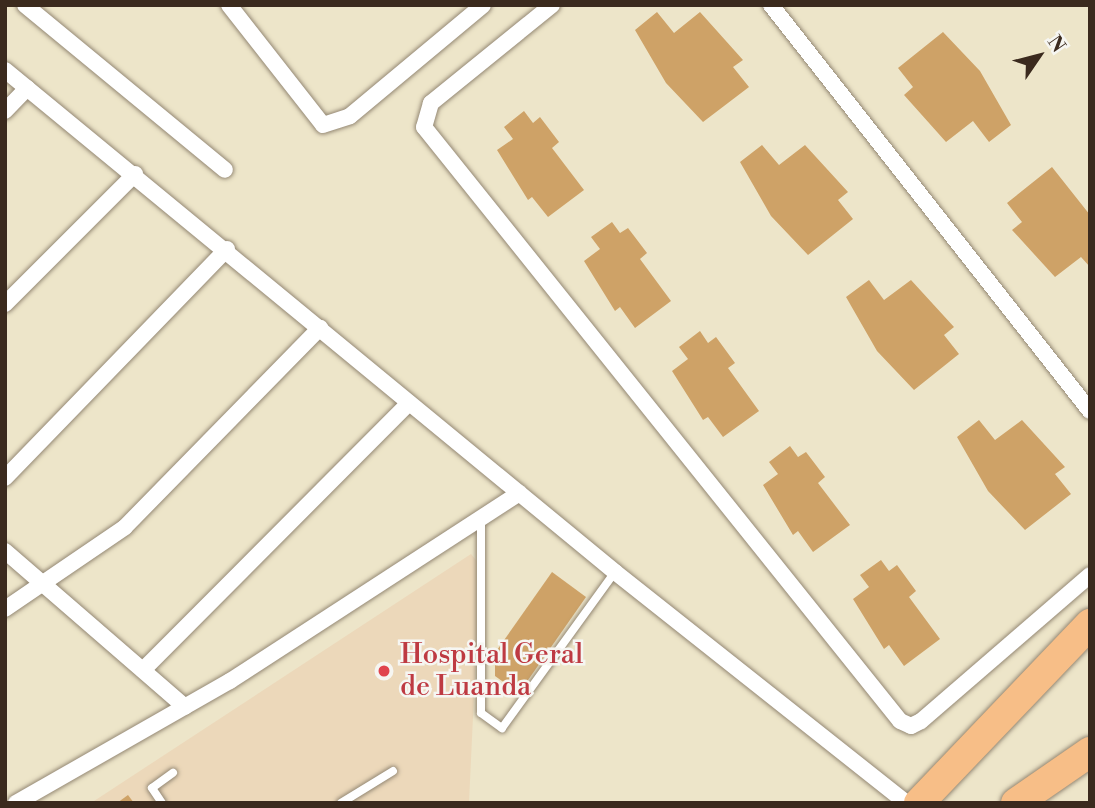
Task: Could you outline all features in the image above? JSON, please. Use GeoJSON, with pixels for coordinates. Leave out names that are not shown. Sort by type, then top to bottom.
{"type":"FeatureCollection","features":[{"type":"Feature","properties":{"kind":"highway"},"geometry":{"type":"LineString","coordinates":[[919,803],[1090,624]]}},
{"type":"Feature","properties":{"kind":"highway"},"geometry":{"type":"LineString","coordinates":[[1048,665],[1070,656],[1090,657]]}},
{"type":"Feature","properties":{"kind":"highway"},"geometry":{"type":"LineString","coordinates":[[1016,803],[1090,752]]}},
{"type":"Feature","properties":{"kind":"street"},"geometry":{"type":"LineString","coordinates":[[25,5],[225,170]]}},
{"type":"Feature","properties":{"kind":"street"},"geometry":{"type":"LineString","coordinates":[[229,5],[323,125],[350,116],[483,5]]}},
{"type":"Feature","properties":{"kind":"street"},"geometry":{"type":"LineString","coordinates":[[552,5],[431,103],[424,127],[900,721],[911,726],[921,721],[1090,575]]}},
{"type":"Feature","properties":{"kind":"street"},"geometry":{"type":"LineString","coordinates":[[771,5],[1090,411]]}},
{"type":"Feature","properties":{"kind":"street"},"geometry":{"type":"LineString","coordinates":[[5,70],[227,248],[409,403],[615,572],[906,803]]}},
{"type":"Feature","properties":{"kind":"street"},"geometry":{"type":"LineString","coordinates":[[5,111],[27,88]]}},
{"type":"Feature","properties":{"kind":"street"},"geometry":{"type":"LineString","coordinates":[[5,304],[135,174]]}},
{"type":"Feature","properties":{"kind":"street"},"geometry":{"type":"LineString","coordinates":[[5,478],[227,248]]}},
{"type":"Feature","properties":{"kind":"street"},"geometry":{"type":"LineString","coordinates":[[5,609],[40,582],[69,569],[125,527],[320,328]]}},
{"type":"Feature","properties":{"kind":"street"},"geometry":{"type":"LineString","coordinates":[[143,670],[409,403]]}},
{"type":"Feature","properties":{"kind":"street"},"geometry":{"type":"LineString","coordinates":[[16,803],[185,707],[481,520],[519,493]]}},
{"type":"Feature","properties":{"kind":"street"},"geometry":{"type":"LineString","coordinates":[[5,551],[185,707]]}},
{"type":"Feature","properties":{"kind":"lane"},"geometry":{"type":"LineString","coordinates":[[481,520],[481,713],[502,728],[615,572]]}},
{"type":"Feature","properties":{"kind":"lane"},"geometry":{"type":"LineString","coordinates":[[341,803],[352,800],[393,771]]}},
{"type":"Feature","properties":{"kind":"lane"},"geometry":{"type":"LineString","coordinates":[[162,803],[152,788],[173,773]]}},
{"type":"Feature","properties":{"kind":"shaded area","name":"Hospital Geral de Luanda"},"geometry":{"type":"Polygon","coordinates":[[[471,554],[480,565],[469,803],[91,803],[471,554]]]}},
{"type":"Feature","properties":{"kind":"building"},"geometry":{"type":"Polygon","coordinates":[[[657,12],[674,33],[700,12],[743,60],[733,67],[749,87],[703,122],[666,83],[635,30],[657,12]]]}},
{"type":"Feature","properties":{"kind":"building"},"geometry":{"type":"Polygon","coordinates":[[[943,32],[980,71],[1011,125],[989,142],[973,121],[946,142],[904,95],[913,87],[898,68],[943,32]]]}},
{"type":"Feature","properties":{"kind":"building"},"geometry":{"type":"Polygon","coordinates":[[[524,111],[533,123],[540,117],[559,142],[552,148],[584,190],[548,217],[532,197],[528,200],[497,150],[513,139],[504,127],[524,111]]]}},
{"type":"Feature","properties":{"kind":"building"},"geometry":{"type":"Polygon","coordinates":[[[762,145],[779,165],[805,145],[848,192],[838,200],[853,219],[808,255],[771,216],[740,162],[762,145]]]}},
{"type":"Feature","properties":{"kind":"building"},"geometry":{"type":"Polygon","coordinates":[[[1052,167],[1090,215],[1090,267],[1081,257],[1055,277],[1012,230],[1022,222],[1007,203],[1052,167]]]}},
{"type":"Feature","properties":{"kind":"building"},"geometry":{"type":"Polygon","coordinates":[[[612,222],[620,233],[628,228],[647,253],[640,259],[671,301],[635,328],[620,307],[615,311],[584,261],[600,249],[591,237],[612,222]]]}},
{"type":"Feature","properties":{"kind":"building"},"geometry":{"type":"Polygon","coordinates":[[[869,280],[884,300],[911,280],[954,327],[944,335],[959,354],[914,390],[877,351],[846,297],[869,280]]]}},
{"type":"Feature","properties":{"kind":"building"},"geometry":{"type":"Polygon","coordinates":[[[700,331],[708,343],[716,337],[735,363],[728,368],[759,411],[723,437],[708,417],[703,420],[672,371],[688,359],[679,347],[700,331]]]}},
{"type":"Feature","properties":{"kind":"building"},"geometry":{"type":"Polygon","coordinates":[[[979,420],[995,440],[1022,420],[1065,467],[1055,474],[1071,494],[1025,530],[988,491],[957,437],[979,420]]]}},
{"type":"Feature","properties":{"kind":"building"},"geometry":{"type":"Polygon","coordinates":[[[790,446],[798,457],[806,452],[825,477],[818,483],[850,525],[813,552],[798,531],[793,535],[763,485],[778,474],[769,462],[790,446]]]}},
{"type":"Feature","properties":{"kind":"building"},"geometry":{"type":"Polygon","coordinates":[[[881,560],[889,571],[897,565],[916,591],[909,597],[940,639],[904,666],[889,645],[884,649],[853,599],[869,587],[860,575],[881,560]]]}},
{"type":"Feature","properties":{"kind":"building"},"geometry":{"type":"Polygon","coordinates":[[[552,572],[586,597],[519,693],[495,676],[495,653],[552,572]]]}},
{"type":"Feature","properties":{"kind":"building"},"geometry":{"type":"Polygon","coordinates":[[[128,795],[134,803],[117,803],[128,795]]]}},
{"type":"Feature","properties":{"kind":"place","name":"Hospital Geral de Luanda"},"geometry":{"type":"Point","coordinates":[384,671]}}]}
